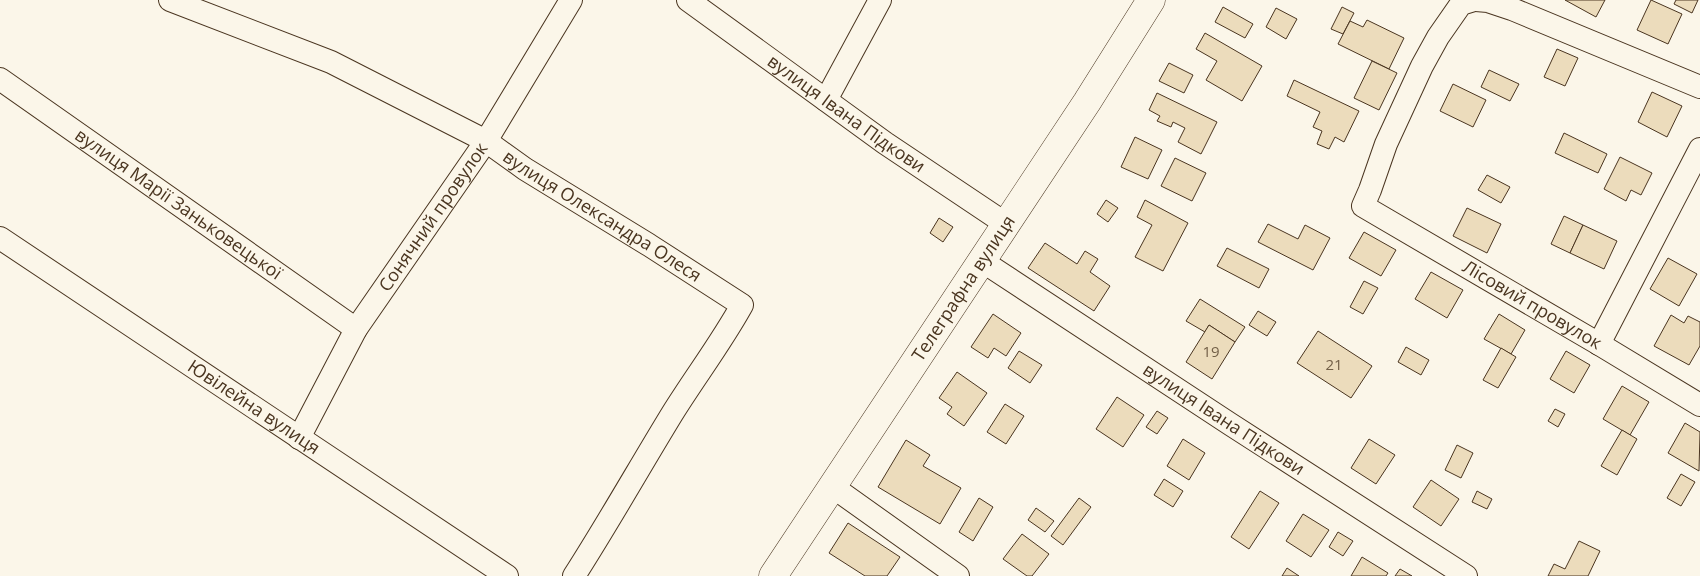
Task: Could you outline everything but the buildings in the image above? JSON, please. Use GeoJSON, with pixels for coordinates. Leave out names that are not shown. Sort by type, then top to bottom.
{"type":"FeatureCollection","features":[{"type":"Feature","properties":{"kind":"street","name":"вулиця Олександра Олеся"},"geometry":{"type":"LineString","coordinates":[[170,0],[331,62],[486,141],[525,170],[649,245],[742,306],[730,328],[674,412],[574,576]]}},
{"type":"Feature","properties":{"kind":"street","name":"Сонячний провулок"},"geometry":{"type":"LineString","coordinates":[[299,438],[356,329],[486,141],[571,0]]}},
{"type":"Feature","properties":{"kind":"street","name":"вулиця Івана Підкови"},"geometry":{"type":"LineString","coordinates":[[688,0],[885,144],[1006,224]]}},
{"type":"Feature","properties":{"kind":"street"},"geometry":{"type":"LineString","coordinates":[[826,100],[880,0]]}},
{"type":"Feature","properties":{"kind":"street","name":"Телеграфна вулиця"},"geometry":{"type":"LineString","coordinates":[[773,576],[1087,102],[1152,0]]}},
{"type":"Feature","properties":{"kind":"street"},"geometry":{"type":"LineString","coordinates":[[1475,0],[1488,1],[1512,9],[1700,87]]}},
{"type":"Feature","properties":{"kind":"street","name":"Лісовий провулок"},"geometry":{"type":"LineString","coordinates":[[1475,0],[1461,4],[1438,37],[1422,66],[1386,144],[1363,206],[1700,405]]}},
{"type":"Feature","properties":{"kind":"street","name":"вулиця Марії Заньковецької"},"geometry":{"type":"LineString","coordinates":[[0,78],[356,329]]}},
{"type":"Feature","properties":{"kind":"street"},"geometry":{"type":"LineString","coordinates":[[1599,344],[1700,149]]}},
{"type":"Feature","properties":{"kind":"street","name":"Ювілейна вулиця"},"geometry":{"type":"LineString","coordinates":[[0,238],[507,576]]}},
{"type":"Feature","properties":{"kind":"street","name":"вулиця Івана Підкови"},"geometry":{"type":"LineString","coordinates":[[982,261],[1222,419],[1466,576]]}},
{"type":"Feature","properties":{"kind":"street"},"geometry":{"type":"LineString","coordinates":[[832,487],[958,576]]}}]}
